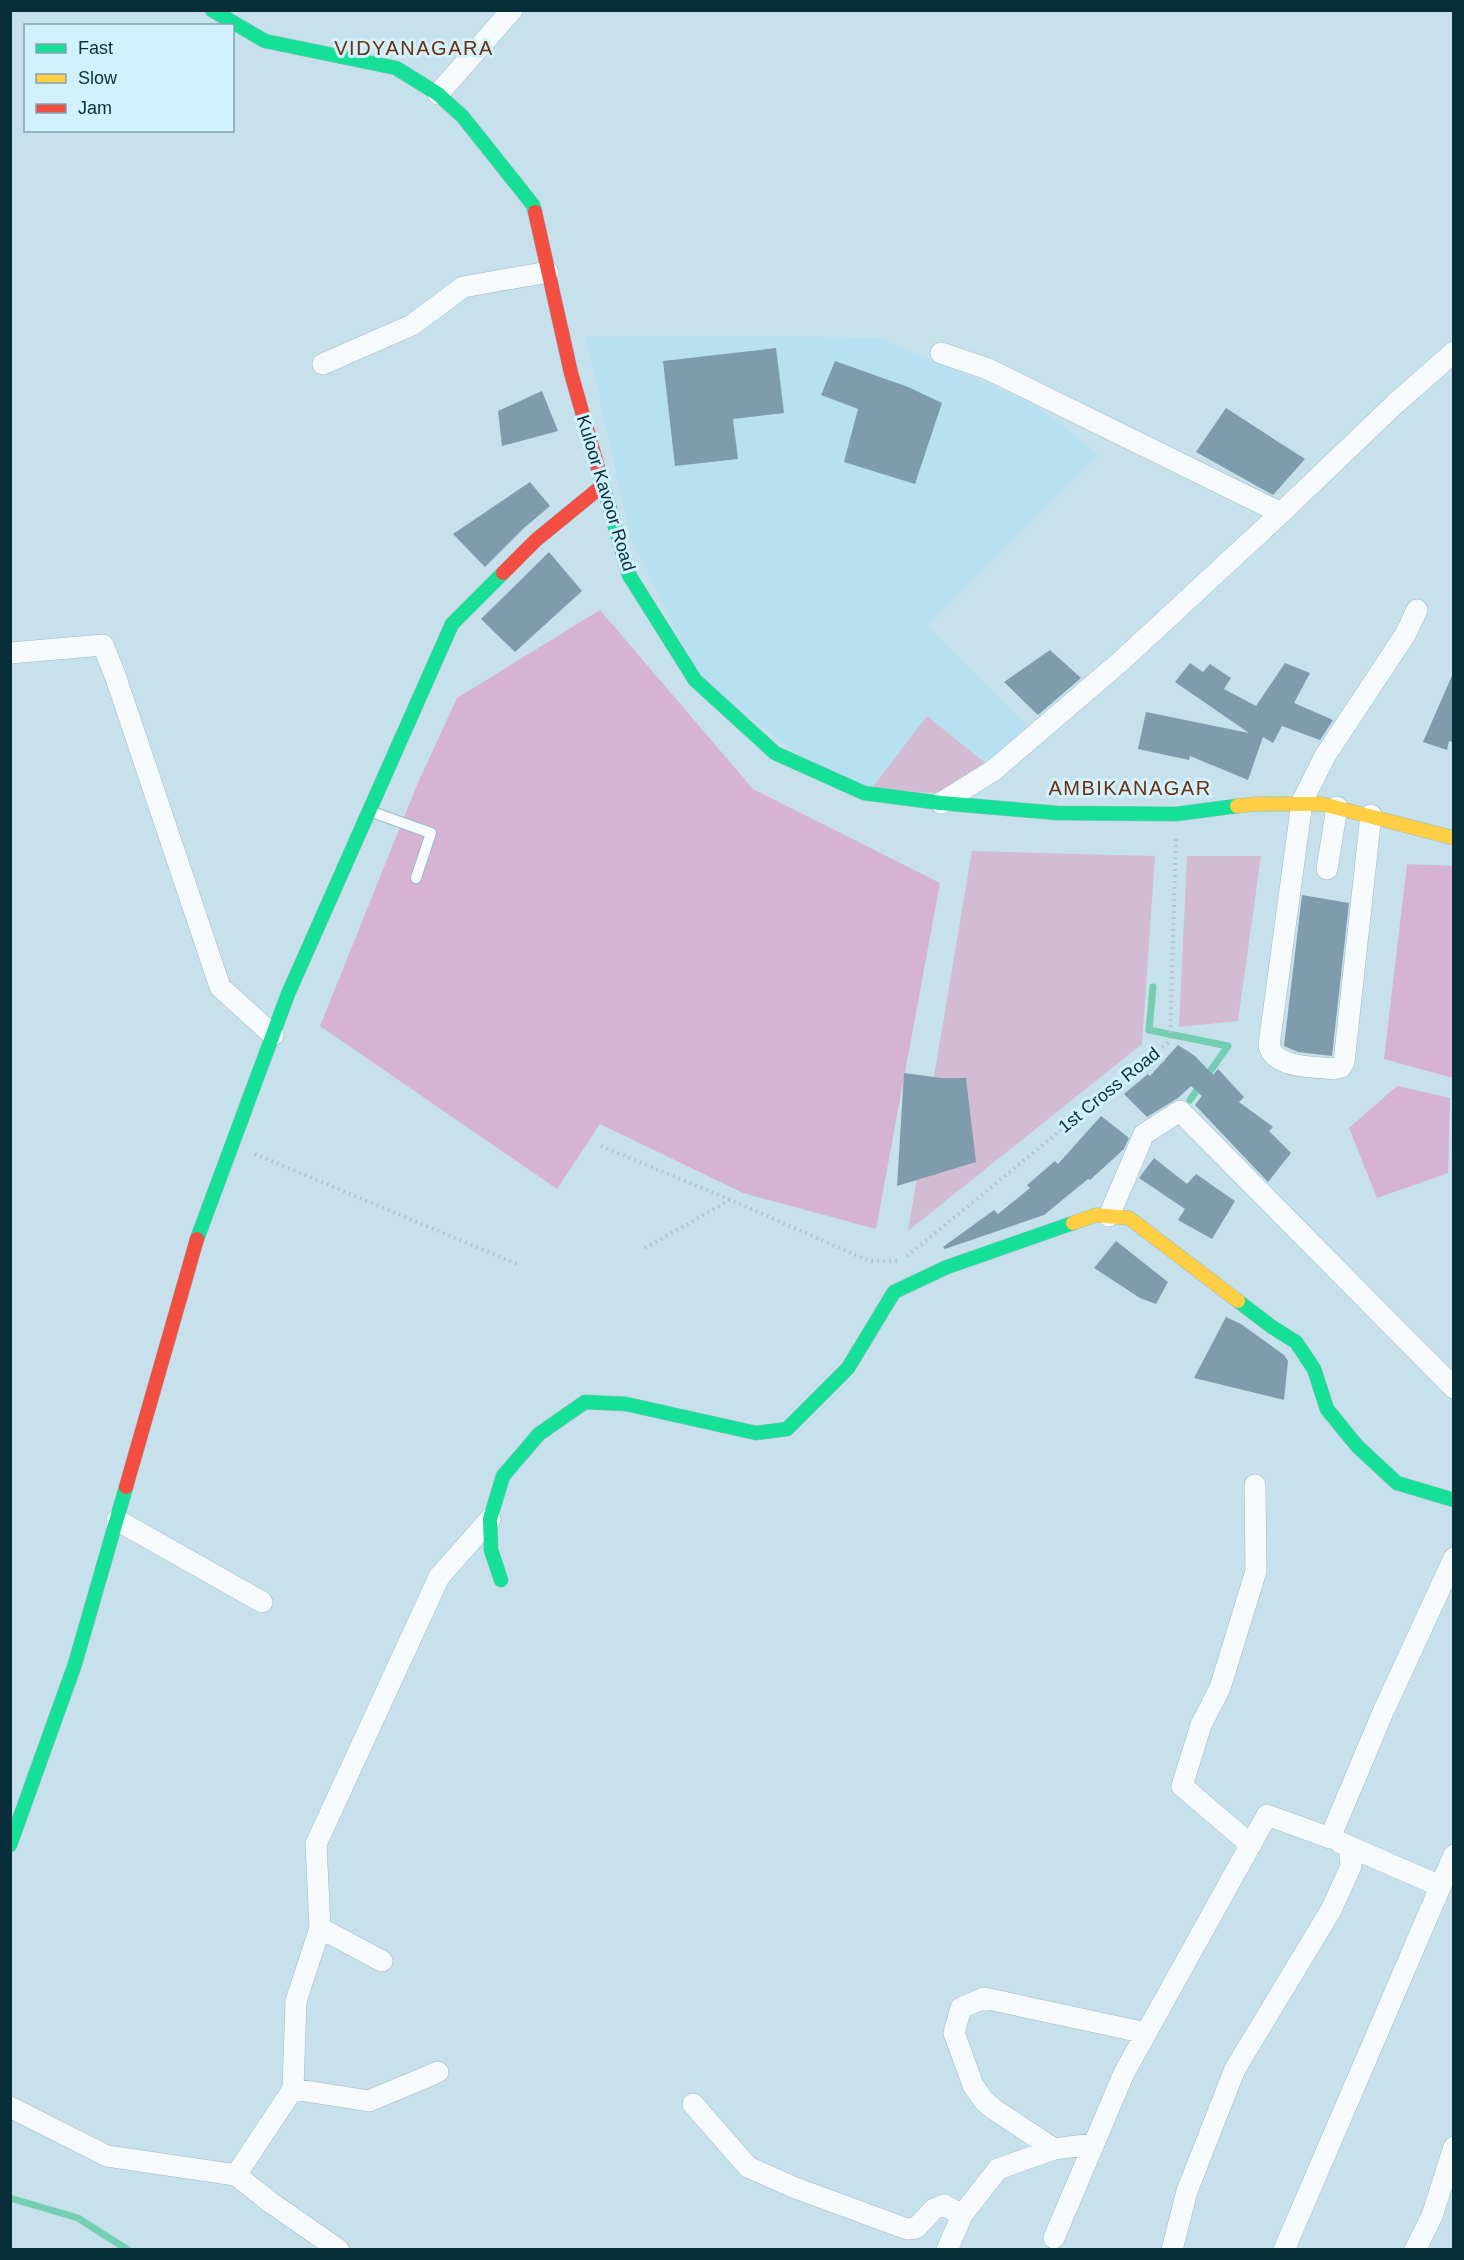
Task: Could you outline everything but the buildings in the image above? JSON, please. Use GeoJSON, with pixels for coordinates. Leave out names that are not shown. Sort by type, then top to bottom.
{"type":"FeatureCollection","features":[{"type":"Feature","properties":{"kind":"street","name":"Kuloor Kavoor Road"},"geometry":{"type":"LineString","coordinates":[[212,10],[266,40],[396,68],[438,94],[463,117],[533,205],[571,373],[629,575],[695,681],[775,753],[864,793],[941,803],[1057,813],[1176,814],[1256,804],[1302,802],[1371,815],[1454,838]]}},
{"type":"Feature","properties":{"kind":"street"},"geometry":{"type":"LineString","coordinates":[[438,94],[512,10]]}},
{"type":"Feature","properties":{"kind":"street"},"geometry":{"type":"LineString","coordinates":[[323,364],[412,324],[463,287],[548,272]]}},
{"type":"Feature","properties":{"kind":"street"},"geometry":{"type":"LineString","coordinates":[[941,803],[1003,763],[1120,662],[1395,404],[1454,352]]}},
{"type":"Feature","properties":{"kind":"street"},"geometry":{"type":"LineString","coordinates":[[941,353],[988,369],[1281,513]]}},
{"type":"Feature","properties":{"kind":"street"},"geometry":{"type":"LineString","coordinates":[[10,1845],[75,1665],[200,1228],[288,994],[452,624],[536,540],[602,486]]}},
{"type":"Feature","properties":{"kind":"street"},"geometry":{"type":"LineString","coordinates":[[1371,815],[1344,1062],[1341,1067],[1333,1069],[1283,1062],[1273,1056],[1269,1045],[1302,802],[1325,756],[1405,635],[1417,610]]}},
{"type":"Feature","properties":{"kind":"street"},"geometry":{"type":"LineString","coordinates":[[10,653],[103,645],[220,987],[273,1035]]}},
{"type":"Feature","properties":{"kind":"street"},"geometry":{"type":"LineString","coordinates":[[1327,869],[1337,807]]}},
{"type":"Feature","properties":{"kind":"street"},"geometry":{"type":"LineString","coordinates":[[1109,1216],[1144,1134],[1180,1110],[1454,1388]]}},
{"type":"Feature","properties":{"kind":"street"},"geometry":{"type":"LineString","coordinates":[[501,1580],[491,1550],[490,1520],[503,1476],[539,1434],[585,1402],[626,1404],[756,1433],[787,1429],[848,1368],[894,1292],[947,1267],[1096,1215],[1129,1218],[1162,1240],[1272,1327],[1296,1342],[1314,1369],[1327,1409],[1358,1446],[1397,1483],[1454,1500]]}},
{"type":"Feature","properties":{"kind":"street"},"geometry":{"type":"LineString","coordinates":[[1251,1845],[1182,1786],[1201,1725],[1220,1688],[1256,1570],[1255,1485]]}},
{"type":"Feature","properties":{"kind":"street"},"geometry":{"type":"LineString","coordinates":[[117,1520],[262,1602]]}},
{"type":"Feature","properties":{"kind":"street"},"geometry":{"type":"LineString","coordinates":[[236,2175],[293,2089],[296,2001],[320,1928],[316,1844],[439,1577],[490,1520]]}},
{"type":"Feature","properties":{"kind":"street"},"geometry":{"type":"LineString","coordinates":[[1172,2250],[1187,2192],[1235,2069],[1331,1910],[1351,1866],[1340,1842],[1383,1712],[1454,1558]]}},
{"type":"Feature","properties":{"kind":"street"},"geometry":{"type":"LineString","coordinates":[[1054,2238],[1124,2073],[1267,1815],[1340,1842],[1440,1886]]}},
{"type":"Feature","properties":{"kind":"street"},"geometry":{"type":"LineString","coordinates":[[1284,2250],[1452,1862]]}},
{"type":"Feature","properties":{"kind":"street"},"geometry":{"type":"LineString","coordinates":[[320,1928],[382,1961]]}},
{"type":"Feature","properties":{"kind":"street"},"geometry":{"type":"LineString","coordinates":[[1054,2149],[995,2110],[984,2101],[973,2085],[954,2033],[962,2008],[984,1998],[1146,2033]]}},
{"type":"Feature","properties":{"kind":"street"},"geometry":{"type":"LineString","coordinates":[[293,2089],[369,2100],[438,2072]]}},
{"type":"Feature","properties":{"kind":"street"},"geometry":{"type":"LineString","coordinates":[[693,2104],[748,2167],[793,2187],[908,2229],[916,2228],[934,2209],[944,2205],[962,2215]]}},
{"type":"Feature","properties":{"kind":"street"},"geometry":{"type":"LineString","coordinates":[[10,2106],[107,2156],[236,2175],[270,2202],[339,2250]]}},
{"type":"Feature","properties":{"kind":"street"},"geometry":{"type":"LineString","coordinates":[[947,2250],[962,2215],[998,2169],[1054,2149],[1094,2144]]}},
{"type":"Feature","properties":{"kind":"street"},"geometry":{"type":"LineString","coordinates":[[1415,2250],[1432,2216],[1454,2147]]}},
{"type":"Feature","properties":{"kind":"lane"},"geometry":{"type":"LineString","coordinates":[[369,811],[431,833],[416,878]]}},
{"type":"Feature","properties":{"kind":"path","name":"1st Cross Road"},"geometry":{"type":"LineString","coordinates":[[731,1200],[869,1261],[902,1261],[1170,1041],[1176,814]]}},
{"type":"Feature","properties":{"kind":"path"},"geometry":{"type":"LineString","coordinates":[[1154,1053],[1164,1062]]}},
{"type":"Feature","properties":{"kind":"path"},"geometry":{"type":"LineString","coordinates":[[1138,1066],[1148,1074]]}},
{"type":"Feature","properties":{"kind":"path"},"geometry":{"type":"LineString","coordinates":[[232,1145],[517,1263]]}},
{"type":"Feature","properties":{"kind":"path"},"geometry":{"type":"LineString","coordinates":[[601,1146],[731,1200]]}},
{"type":"Feature","properties":{"kind":"path"},"geometry":{"type":"LineString","coordinates":[[645,1248],[731,1200]]}},
{"type":"Feature","properties":{"kind":"shaded area"},"geometry":{"type":"Polygon","coordinates":[[[586,337],[879,338],[1036,405],[1099,455],[927,626],[1032,731],[994,770],[872,788],[817,769],[698,677],[630,535],[586,337]]]}},
{"type":"Feature","properties":{"kind":"shaded area"},"geometry":{"type":"Polygon","coordinates":[[[600,610],[753,789],[940,883],[876,1229],[743,1193],[600,1124],[557,1189],[320,1026],[417,785],[457,698],[600,610]]]}},
{"type":"Feature","properties":{"kind":"shaded area"},"geometry":{"type":"Polygon","coordinates":[[[927,716],[994,770],[942,794],[872,788],[927,716]]]}},
{"type":"Feature","properties":{"kind":"shaded area"},"geometry":{"type":"Polygon","coordinates":[[[972,851],[1155,856],[1142,1044],[908,1231],[972,851]]]}},
{"type":"Feature","properties":{"kind":"shaded area"},"geometry":{"type":"Polygon","coordinates":[[[1187,856],[1261,856],[1238,1021],[1179,1027],[1187,856]]]}},
{"type":"Feature","properties":{"kind":"shaded area"},"geometry":{"type":"Polygon","coordinates":[[[1407,864],[1453,866],[1453,1078],[1384,1059],[1407,864]]]}},
{"type":"Feature","properties":{"kind":"shaded area"},"geometry":{"type":"Polygon","coordinates":[[[1397,1086],[1450,1098],[1448,1173],[1377,1198],[1349,1128],[1397,1086]]]}},
{"type":"Feature","properties":{"kind":"waterway"},"geometry":{"type":"LineString","coordinates":[[1153,987],[1149,1030],[1228,1046],[1190,1100]]}},
{"type":"Feature","properties":{"kind":"waterway"},"geometry":{"type":"LineString","coordinates":[[10,2198],[78,2218],[128,2250]]}},
{"type":"Feature","properties":{"kind":"traffic: fast"},"geometry":{"type":"LineString","coordinates":[[212,10],[265,41],[396,68],[438,94],[463,117],[533,205],[535,212]]}},
{"type":"Feature","properties":{"kind":"traffic: fast"},"geometry":{"type":"LineString","coordinates":[[598,468],[629,575],[695,680],[775,753],[864,793],[941,803],[1057,813],[1176,814],[1237,806]]}},
{"type":"Feature","properties":{"kind":"traffic: fast"},"geometry":{"type":"LineString","coordinates":[[197,1239],[288,994],[452,624],[503,573]]}},
{"type":"Feature","properties":{"kind":"traffic: fast"},"geometry":{"type":"LineString","coordinates":[[501,1580],[491,1550],[490,1519],[503,1476],[539,1434],[585,1402],[626,1404],[756,1433],[787,1429],[848,1368],[894,1292],[947,1267],[1073,1223]]}},
{"type":"Feature","properties":{"kind":"traffic: fast"},"geometry":{"type":"LineString","coordinates":[[1238,1301],[1296,1342],[1314,1369],[1327,1409],[1357,1446],[1397,1483],[1454,1500]]}},
{"type":"Feature","properties":{"kind":"traffic: fast"},"geometry":{"type":"LineString","coordinates":[[10,1845],[75,1664],[126,1487]]}},
{"type":"Feature","properties":{"kind":"traffic: slow"},"geometry":{"type":"LineString","coordinates":[[1237,806],[1322,804],[1454,838]]}},
{"type":"Feature","properties":{"kind":"traffic: slow"},"geometry":{"type":"LineString","coordinates":[[1073,1223],[1096,1215],[1129,1218],[1238,1301]]}},
{"type":"Feature","properties":{"kind":"traffic: jam"},"geometry":{"type":"LineString","coordinates":[[535,212],[571,373],[598,468]]}},
{"type":"Feature","properties":{"kind":"traffic: jam"},"geometry":{"type":"LineString","coordinates":[[503,573],[536,540],[602,486]]}},
{"type":"Feature","properties":{"kind":"traffic: jam"},"geometry":{"type":"LineString","coordinates":[[126,1487],[197,1239]]}},
{"type":"Feature","properties":{"kind":"district","name":"VIDYANAGARA"},"geometry":{"type":"Point","coordinates":[414,48]}},
{"type":"Feature","properties":{"kind":"district","name":"AMBIKANAGAR"},"geometry":{"type":"Point","coordinates":[1130,788]}}]}
